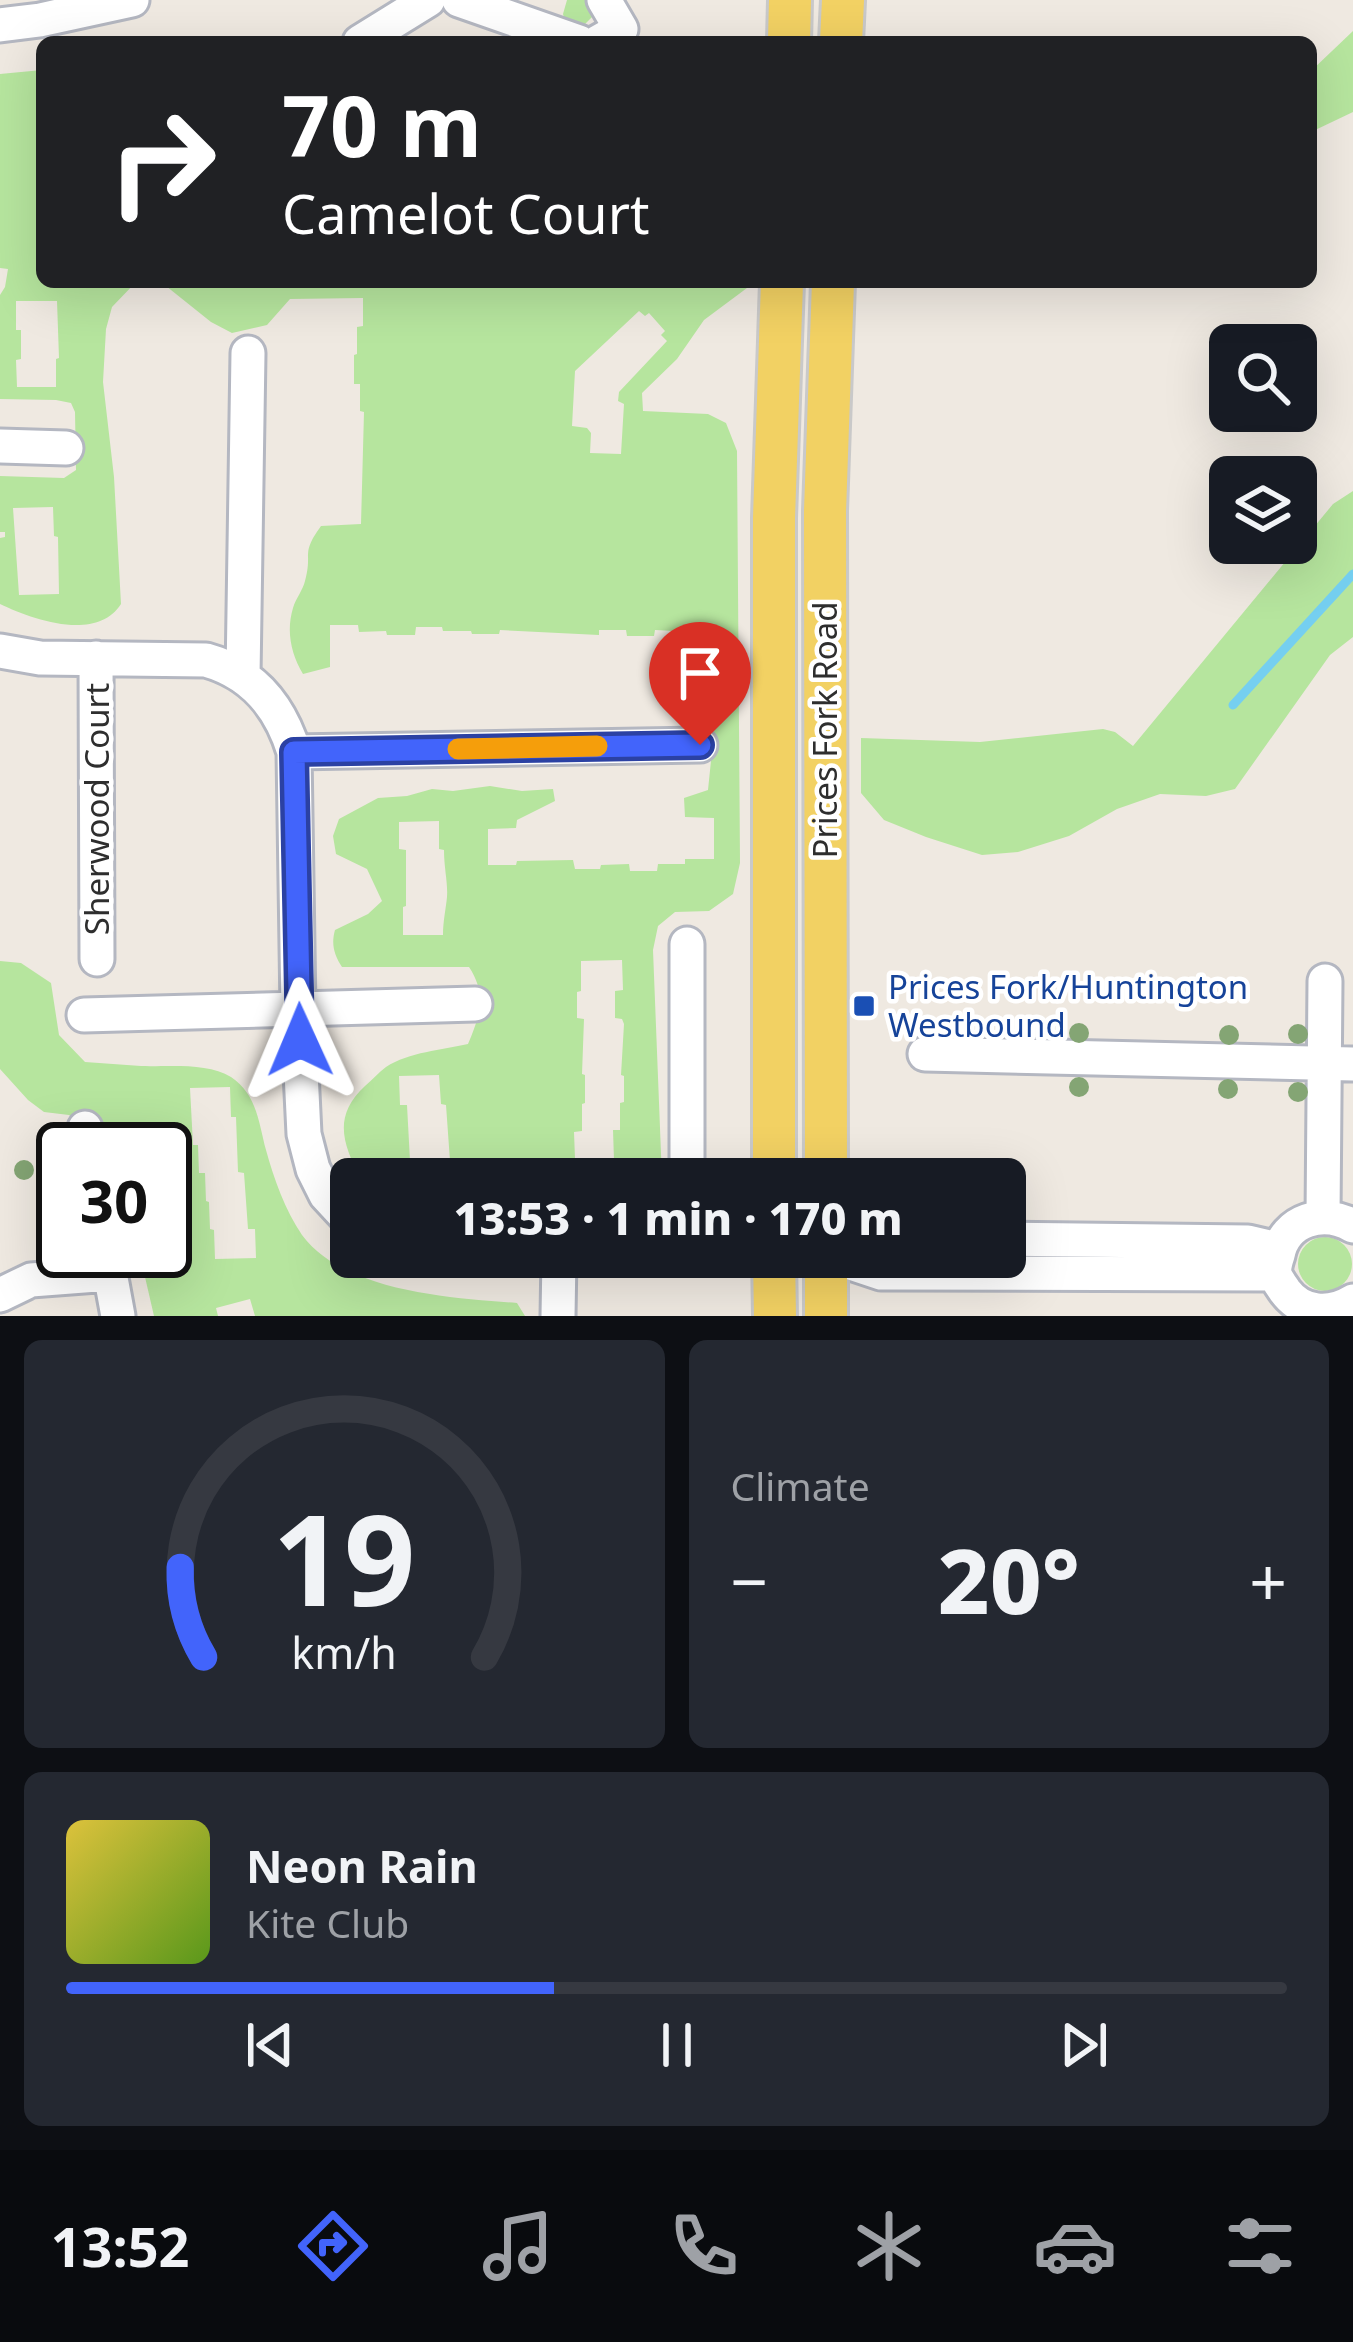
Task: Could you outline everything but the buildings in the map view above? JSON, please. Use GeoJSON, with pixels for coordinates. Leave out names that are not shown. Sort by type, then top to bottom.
{"type":"FeatureCollection","features":[{"type":"Feature","properties":{"kind":"main road"},"geometry":{"type":"LineString","coordinates":[[789,36],[790,0]]}},
{"type":"Feature","properties":{"kind":"main road"},"geometry":{"type":"LineString","coordinates":[[841,36],[843,0]]}},
{"type":"Feature","properties":{"kind":"main road","name":"Prices Fork Road"},"geometry":{"type":"LineString","coordinates":[[774,1158],[774,518],[782,288]]}},
{"type":"Feature","properties":{"kind":"main road","name":"Prices Fork Road"},"geometry":{"type":"LineString","coordinates":[[826,1158],[824,532],[833,288]]}},
{"type":"Feature","properties":{"kind":"main road"},"geometry":{"type":"LineString","coordinates":[[774,1278],[775,1316]]}},
{"type":"Feature","properties":{"kind":"main road"},"geometry":{"type":"LineString","coordinates":[[826,1316],[829,1278]]}},
{"type":"Feature","properties":{"kind":"street"},"geometry":{"type":"LineString","coordinates":[[0,25],[132,0]]}},
{"type":"Feature","properties":{"kind":"street"},"geometry":{"type":"LineString","coordinates":[[371,36],[428,0]]}},
{"type":"Feature","properties":{"kind":"street"},"geometry":{"type":"LineString","coordinates":[[459,0],[562,36]]}},
{"type":"Feature","properties":{"kind":"street"},"geometry":{"type":"LineString","coordinates":[[604,0],[621,28],[608,36]]}},
{"type":"Feature","properties":{"kind":"street"},"geometry":{"type":"LineString","coordinates":[[243,676],[248,352]]}},
{"type":"Feature","properties":{"kind":"street"},"geometry":{"type":"LineString","coordinates":[[0,446],[66,448]]}},
{"type":"Feature","properties":{"kind":"street"},"geometry":{"type":"LineString","coordinates":[[0,651],[40,658],[191,658],[226,665],[256,685],[277,709],[294,752],[298,1010],[308,1152],[330,1199]]}},
{"type":"Feature","properties":{"kind":"street","name":"Sherwood Court"},"geometry":{"type":"LineString","coordinates":[[96,658],[98,959]]}},
{"type":"Feature","properties":{"kind":"street"},"geometry":{"type":"LineString","coordinates":[[294,752],[700,745]]}},
{"type":"Feature","properties":{"kind":"street"},"geometry":{"type":"LineString","coordinates":[[687,944],[687,1158]]}},
{"type":"Feature","properties":{"kind":"street"},"geometry":{"type":"LineString","coordinates":[[1277,1262],[1285,1237],[1296,1225],[1308,1219],[1338,1221],[1326,1104],[1338,1064],[1325,981]]}},
{"type":"Feature","properties":{"kind":"street"},"geometry":{"type":"LineString","coordinates":[[84,1015],[475,1004]]}},
{"type":"Feature","properties":{"kind":"street"},"geometry":{"type":"LineString","coordinates":[[925,1054],[1338,1064]]}},
{"type":"Feature","properties":{"kind":"street"},"geometry":{"type":"LineString","coordinates":[[1026,1239],[1248,1242],[1277,1262],[1295,1302],[1332,1309]]}},
{"type":"Feature","properties":{"kind":"street"},"geometry":{"type":"LineString","coordinates":[[1026,1269],[1277,1262]]}},
{"type":"Feature","properties":{"kind":"street"},"geometry":{"type":"LineString","coordinates":[[0,1295],[41,1278]]}},
{"type":"Feature","properties":{"kind":"street"},"geometry":{"type":"LineString","coordinates":[[111,1278],[118,1316]]}},
{"type":"Feature","properties":{"kind":"street"},"geometry":{"type":"LineString","coordinates":[[558,1278],[558,1316]]}},
{"type":"Feature","properties":{"kind":"green space"},"geometry":{"type":"Polygon","coordinates":[[[567,0],[588,0],[594,15],[582,27],[565,21],[567,0]]]}},
{"type":"Feature","properties":{"kind":"green space"},"geometry":{"type":"Polygon","coordinates":[[[1353,31],[1353,112],[1317,129],[1317,65],[1353,31]]]}},
{"type":"Feature","properties":{"kind":"green space"},"geometry":{"type":"Polygon","coordinates":[[[36,71],[36,288],[130,288],[112,307],[103,382],[121,604],[97,622],[46,621],[0,604],[0,538],[5,532],[0,532],[0,476],[64,478],[76,470],[71,403],[0,399],[0,295],[8,269],[0,268],[0,74],[36,71]],[[16,301],[16,330],[21,330],[17,387],[56,387],[57,301],[16,301]],[[53,507],[13,508],[19,595],[59,594],[58,537],[54,536],[53,507]]]}},
{"type":"Feature","properties":{"kind":"green space"},"geometry":{"type":"Polygon","coordinates":[[[168,288],[747,288],[704,320],[677,359],[642,393],[643,411],[708,414],[726,423],[737,451],[740,863],[733,894],[709,911],[675,912],[658,926],[653,950],[661,1158],[614,1158],[613,1130],[620,1130],[620,1103],[624,1102],[624,1024],[615,1018],[615,991],[623,990],[622,960],[581,961],[577,1018],[584,1019],[585,1103],[582,1131],[574,1132],[575,1158],[450,1158],[439,1075],[399,1076],[400,1105],[407,1105],[410,1158],[351,1158],[349,1154],[345,1119],[355,1097],[395,1062],[468,1044],[480,996],[469,967],[342,967],[334,949],[335,930],[368,914],[382,901],[367,869],[336,854],[333,836],[339,819],[378,798],[432,789],[553,789],[555,801],[517,820],[516,828],[488,829],[488,865],[573,860],[575,869],[629,864],[630,871],[657,871],[658,864],[714,859],[714,818],[685,817],[684,798],[708,790],[715,722],[706,695],[712,673],[712,633],[655,630],[654,636],[627,636],[626,630],[599,630],[599,635],[500,630],[499,634],[472,634],[416,627],[415,635],[387,635],[386,631],[359,632],[358,625],[330,625],[330,667],[303,674],[290,625],[305,581],[309,548],[321,526],[361,524],[364,412],[360,411],[360,384],[354,384],[354,355],[357,327],[363,326],[363,298],[290,299],[267,325],[232,333],[168,288]],[[639,311],[575,371],[572,426],[591,433],[590,453],[621,454],[624,404],[618,401],[619,392],[667,341],[661,335],[665,331],[649,313],[645,316],[639,311]],[[439,821],[399,822],[399,849],[406,850],[403,935],[443,935],[444,850],[439,849],[439,821]]]}},
{"type":"Feature","properties":{"kind":"green space"},"geometry":{"type":"Polygon","coordinates":[[[1353,491],[1353,637],[1330,655],[1235,789],[1206,796],[1160,794],[1117,809],[1069,836],[1018,852],[982,855],[884,820],[861,793],[861,738],[980,742],[1103,729],[1133,746],[1283,564],[1317,564],[1317,523],[1333,504],[1353,491]]]}},
{"type":"Feature","properties":{"kind":"green space"},"geometry":{"type":"Polygon","coordinates":[[[0,961],[21,963],[51,983],[59,1035],[85,1062],[199,1067],[221,1072],[240,1084],[256,1110],[285,1205],[302,1235],[330,1260],[330,1278],[366,1278],[431,1294],[517,1303],[525,1316],[255,1316],[250,1299],[216,1308],[218,1316],[154,1316],[145,1278],[192,1278],[192,1126],[199,1173],[205,1173],[215,1259],[256,1258],[255,1229],[248,1229],[244,1173],[238,1172],[230,1087],[190,1088],[192,1122],[78,1122],[69,1115],[44,1112],[0,1069],[0,961]]]}},
{"type":"Feature","properties":{"kind":"green space"},"geometry":{"type":"Polygon","coordinates":[[[1325,1237],[1344,1245],[1352,1264],[1344,1283],[1325,1291],[1306,1283],[1298,1264],[1306,1245],[1325,1237]]]}},
{"type":"Feature","properties":{"kind":"waterway"},"geometry":{"type":"LineString","coordinates":[[1233,705],[1353,574]]}},
{"type":"Feature","properties":{"kind":"slow traffic"},"geometry":{"type":"LineString","coordinates":[[458,749],[597,746]]}},
{"type":"Feature","properties":{"kind":"place","name":"Prices Fork/Huntington Westbound"},"geometry":{"type":"Point","coordinates":[864,1006]}},
{"type":"Feature","properties":{"kind":"route"},"geometry":{"type":"LineString","coordinates":[[300,1040],[294,752],[700,745]]}}]}
